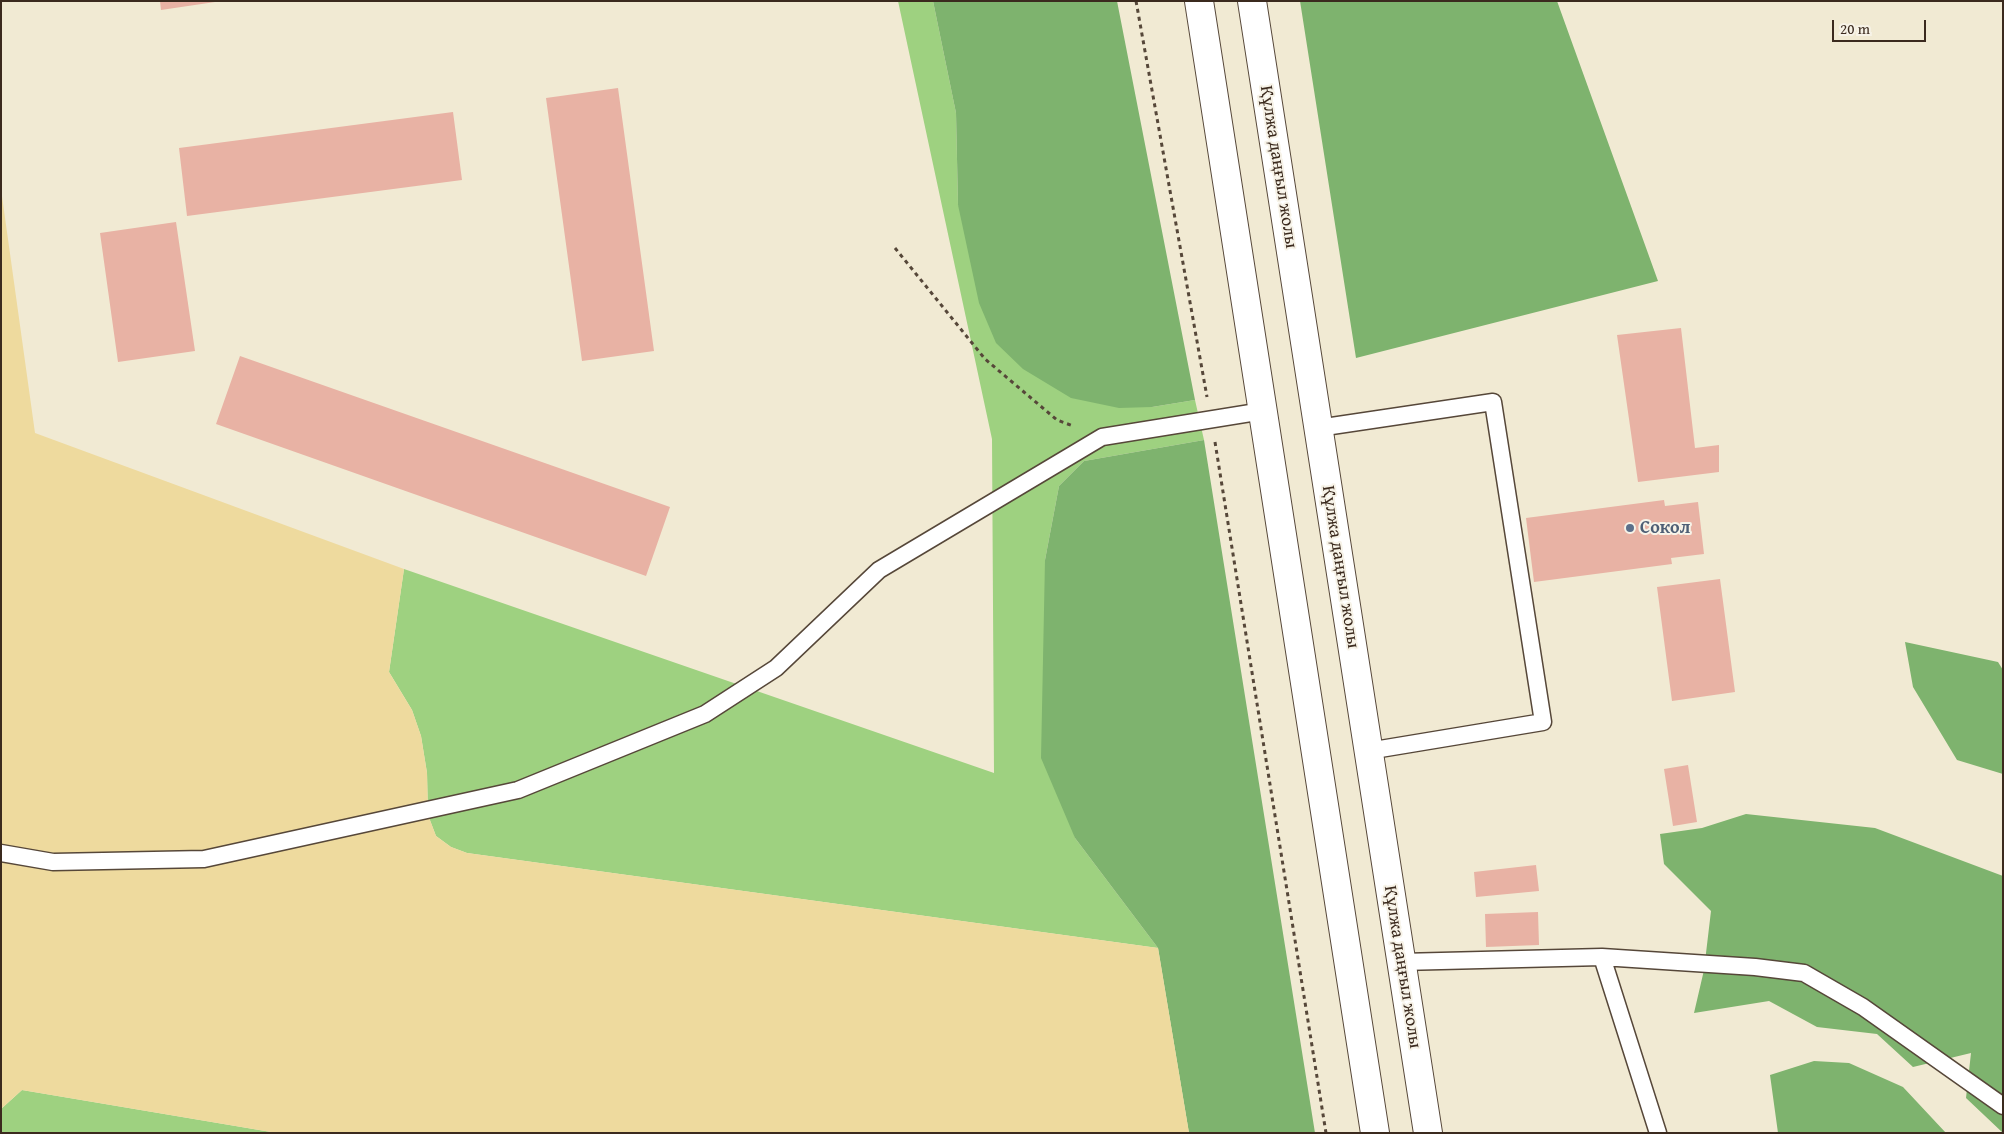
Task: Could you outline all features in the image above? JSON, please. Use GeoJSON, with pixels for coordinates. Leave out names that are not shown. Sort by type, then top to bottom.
{"type":"FeatureCollection","features":[{"type":"Feature","properties":{"kind":"main road"},"geometry":{"type":"LineString","coordinates":[[1200,1],[1375,1133]]}},
{"type":"Feature","properties":{"kind":"main road","name":"Құлжа даңғыл жолы"},"geometry":{"type":"LineString","coordinates":[[1252,1],[1428,1133]]}},
{"type":"Feature","properties":{"kind":"lane"},"geometry":{"type":"LineString","coordinates":[[1318,428],[1493,402],[1542,722],[1368,751]]}},
{"type":"Feature","properties":{"kind":"lane"},"geometry":{"type":"LineString","coordinates":[[1,853],[52,862],[204,859],[518,790],[706,714],[776,668],[879,570],[1102,437],[1263,411]]}},
{"type":"Feature","properties":{"kind":"lane"},"geometry":{"type":"LineString","coordinates":[[1401,962],[1602,957],[1755,967],[1804,973],[1863,1007],[2003,1106]]}},
{"type":"Feature","properties":{"kind":"lane"},"geometry":{"type":"LineString","coordinates":[[1602,957],[1658,1133]]}},
{"type":"Feature","properties":{"kind":"path"},"geometry":{"type":"LineString","coordinates":[[1136,1],[1211,420],[1326,1133]]}},
{"type":"Feature","properties":{"kind":"path"},"geometry":{"type":"LineString","coordinates":[[895,248],[985,359],[1057,420],[1102,437]]}},
{"type":"Feature","properties":{"kind":"green space"},"geometry":{"type":"Polygon","coordinates":[[[898,1],[933,1],[956,113],[958,205],[1152,407],[1195,400],[1204,440],[1084,461],[1059,486],[1045,560],[1075,838],[1158,948],[467,853],[451,847],[436,836],[428,815],[427,773],[421,736],[412,710],[389,672],[404,569],[994,773],[992,439],[898,1]]]}},
{"type":"Feature","properties":{"kind":"green space"},"geometry":{"type":"Polygon","coordinates":[[[933,1],[1117,1],[1195,400],[1152,407],[1119,408],[1071,398],[1023,369],[996,343],[979,303],[958,205],[956,113],[933,1]]]}},
{"type":"Feature","properties":{"kind":"green space"},"geometry":{"type":"Polygon","coordinates":[[[1300,1],[1557,1],[1658,281],[1356,358],[1300,1]]]}},
{"type":"Feature","properties":{"kind":"green space"},"geometry":{"type":"Polygon","coordinates":[[[1204,440],[1315,1133],[1189,1133],[1158,948],[1075,838],[1041,758],[1045,560],[1059,486],[1084,461],[1204,440]]]}},
{"type":"Feature","properties":{"kind":"green space"},"geometry":{"type":"Polygon","coordinates":[[[1905,642],[1998,662],[2003,670],[2003,774],[1957,760],[1913,687],[1905,642]]]}},
{"type":"Feature","properties":{"kind":"green space"},"geometry":{"type":"Polygon","coordinates":[[[1746,814],[1875,828],[2003,876],[2003,1133],[1966,1098],[1971,1053],[1913,1067],[1877,1034],[1817,1027],[1769,1001],[1694,1013],[1704,970],[1711,911],[1664,864],[1660,834],[1702,828],[1746,814]]]}},
{"type":"Feature","properties":{"kind":"green space"},"geometry":{"type":"Polygon","coordinates":[[[1814,1061],[1849,1063],[1903,1087],[1946,1133],[1778,1133],[1770,1075],[1814,1061]]]}},
{"type":"Feature","properties":{"kind":"green space"},"geometry":{"type":"Polygon","coordinates":[[[22,1090],[277,1133],[1,1133],[1,1109],[22,1090]]]}},
{"type":"Feature","properties":{"kind":"sand"},"geometry":{"type":"Polygon","coordinates":[[[1,189],[35,433],[404,569],[389,672],[412,710],[421,736],[427,773],[428,815],[436,836],[451,847],[467,853],[1158,948],[1189,1133],[277,1133],[22,1090],[1,1109],[1,189]]]}},
{"type":"Feature","properties":{"kind":"building"},"geometry":{"type":"Polygon","coordinates":[[[160,1],[215,1],[215,2],[161,10],[160,1]]]}},
{"type":"Feature","properties":{"kind":"building"},"geometry":{"type":"Polygon","coordinates":[[[618,88],[654,351],[582,361],[546,98],[618,88]]]}},
{"type":"Feature","properties":{"kind":"building"},"geometry":{"type":"Polygon","coordinates":[[[453,112],[462,180],[187,216],[179,148],[453,112]]]}},
{"type":"Feature","properties":{"kind":"building"},"geometry":{"type":"Polygon","coordinates":[[[176,222],[195,351],[118,362],[100,233],[176,222]]]}},
{"type":"Feature","properties":{"kind":"building"},"geometry":{"type":"Polygon","coordinates":[[[1681,328],[1695,448],[1719,445],[1719,472],[1638,482],[1617,335],[1681,328]]]}},
{"type":"Feature","properties":{"kind":"building"},"geometry":{"type":"Polygon","coordinates":[[[240,356],[670,507],[646,576],[216,424],[240,356]]]}},
{"type":"Feature","properties":{"kind":"building"},"geometry":{"type":"Polygon","coordinates":[[[1664,500],[1665,506],[1698,502],[1704,554],[1671,558],[1672,564],[1534,582],[1526,518],[1664,500]]]}},
{"type":"Feature","properties":{"kind":"building"},"geometry":{"type":"Polygon","coordinates":[[[1720,579],[1735,692],[1672,701],[1657,587],[1720,579]]]}},
{"type":"Feature","properties":{"kind":"building"},"geometry":{"type":"Polygon","coordinates":[[[1688,765],[1697,822],[1673,826],[1664,769],[1688,765]]]}},
{"type":"Feature","properties":{"kind":"building"},"geometry":{"type":"Polygon","coordinates":[[[1536,865],[1539,891],[1476,897],[1474,872],[1536,865]]]}},
{"type":"Feature","properties":{"kind":"building"},"geometry":{"type":"Polygon","coordinates":[[[1538,912],[1539,945],[1486,947],[1485,914],[1538,912]]]}},
{"type":"Feature","properties":{"kind":"place","name":"Сокол"},"geometry":{"type":"Point","coordinates":[1630,528]}}]}
